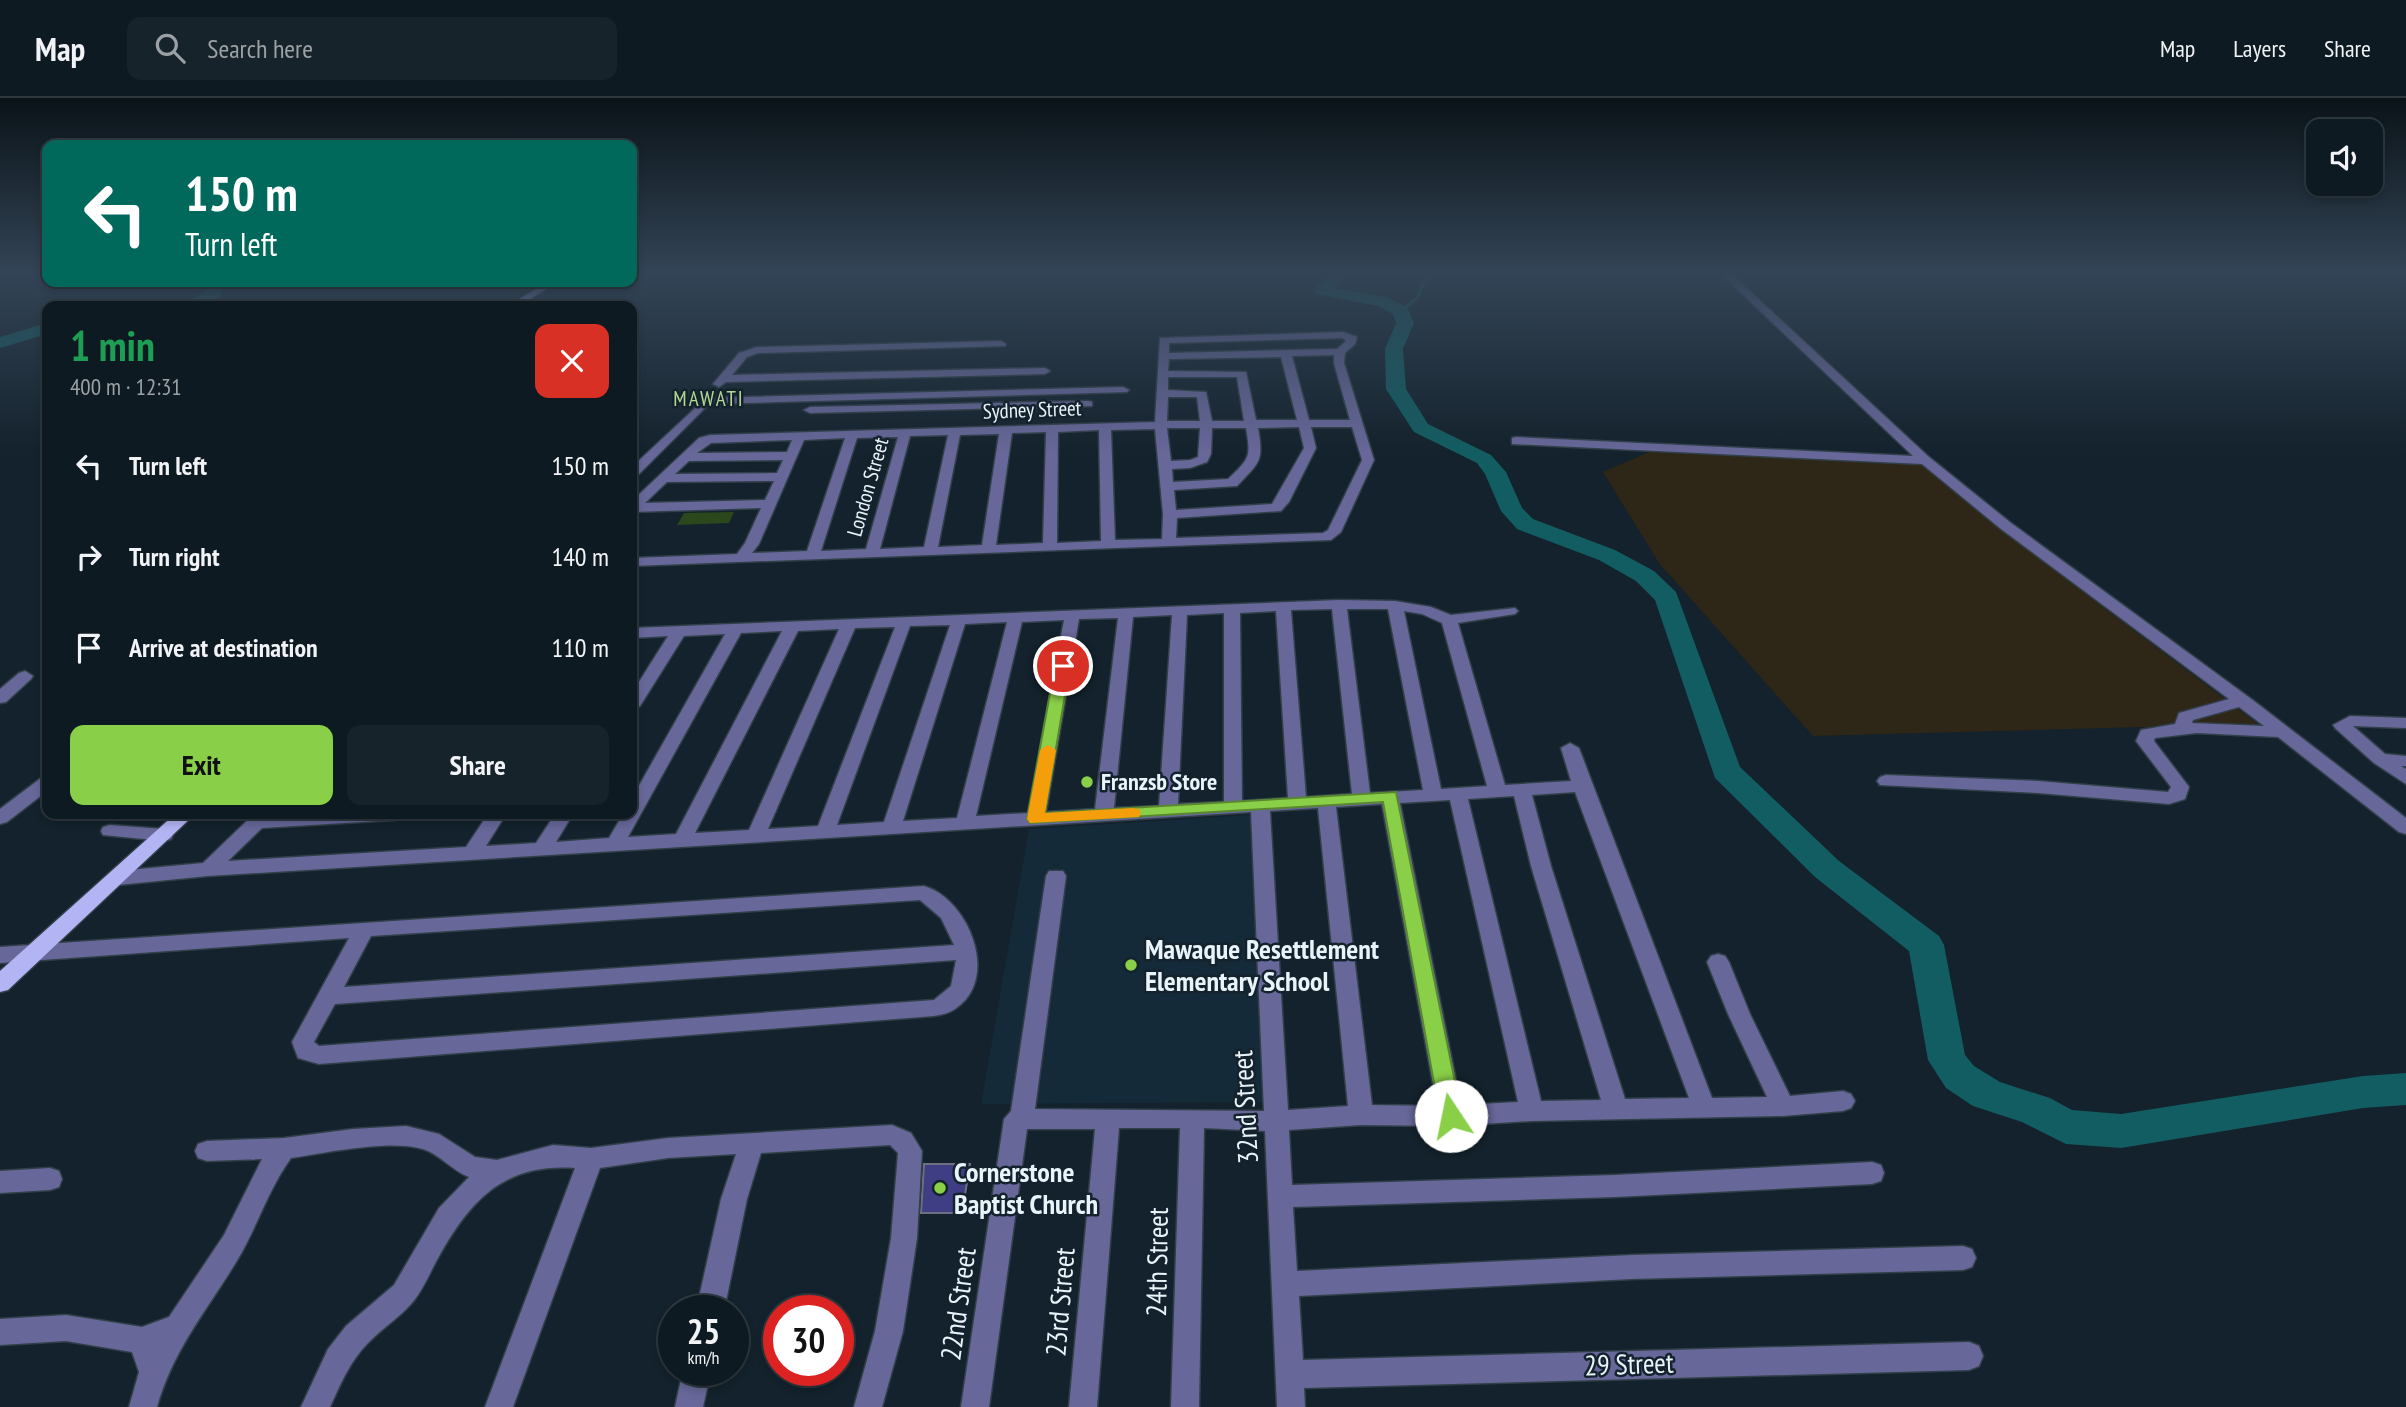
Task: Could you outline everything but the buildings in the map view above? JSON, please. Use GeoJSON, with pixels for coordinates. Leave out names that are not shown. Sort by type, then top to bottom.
{"type":"FeatureCollection","features":[{"type":"Feature","properties":{"kind":"main road"},"geometry":{"type":"LineString","coordinates":[[0,984],[181,819]]}},
{"type":"Feature","properties":{"kind":"street"},"geometry":{"type":"LineString","coordinates":[[1791,332],[1925,460],[2006,526],[2402,821]]}},
{"type":"Feature","properties":{"kind":"street"},"geometry":{"type":"LineString","coordinates":[[1164,356],[1340,352],[1351,342],[1352,337],[1167,339],[1164,342],[1161,425],[1170,514],[1169,543]]}},
{"type":"Feature","properties":{"kind":"street"},"geometry":{"type":"LineString","coordinates":[[637,469],[695,413],[743,355],[757,350],[1001,344]]}},
{"type":"Feature","properties":{"kind":"street"},"geometry":{"type":"LineString","coordinates":[[637,557],[988,550],[1330,536],[1368,460],[1339,363],[1340,352]]}},
{"type":"Feature","properties":{"kind":"street"},"geometry":{"type":"LineString","coordinates":[[1170,514],[1276,508],[1282,502],[1310,448],[1286,354]]}},
{"type":"Feature","properties":{"kind":"street"},"geometry":{"type":"LineString","coordinates":[[724,379],[1045,371]]}},
{"type":"Feature","properties":{"kind":"street"},"geometry":{"type":"LineString","coordinates":[[1163,374],[1242,374],[1256,452],[1237,481],[1232,483],[1168,486]]}},
{"type":"Feature","properties":{"kind":"street"},"geometry":{"type":"LineString","coordinates":[[706,401],[1124,390]]}},
{"type":"Feature","properties":{"kind":"street"},"geometry":{"type":"LineString","coordinates":[[1162,393],[1202,394],[1206,426],[1206,453],[1203,458],[1192,463],[1165,465]]}},
{"type":"Feature","properties":{"kind":"street"},"geometry":{"type":"LineString","coordinates":[[695,413],[1088,404]]}},
{"type":"Feature","properties":{"kind":"street","name":"Sydney Street"},"geometry":{"type":"LineString","coordinates":[[685,457],[706,440],[1161,425],[1358,423]]}},
{"type":"Feature","properties":{"kind":"street"},"geometry":{"type":"LineString","coordinates":[[1105,427],[1108,545]]}},
{"type":"Feature","properties":{"kind":"street"},"geometry":{"type":"LineString","coordinates":[[988,550],[1006,430]]}},
{"type":"Feature","properties":{"kind":"street"},"geometry":{"type":"LineString","coordinates":[[1050,548],[1052,430]]}},
{"type":"Feature","properties":{"kind":"street"},"geometry":{"type":"LineString","coordinates":[[930,550],[955,432]]}},
{"type":"Feature","properties":{"kind":"street","name":"London Street"},"geometry":{"type":"LineString","coordinates":[[872,552],[905,433]]}},
{"type":"Feature","properties":{"kind":"street"},"geometry":{"type":"LineString","coordinates":[[813,554],[852,434]]}},
{"type":"Feature","properties":{"kind":"street"},"geometry":{"type":"LineString","coordinates":[[747,556],[800,436]]}},
{"type":"Feature","properties":{"kind":"street"},"geometry":{"type":"LineString","coordinates":[[1516,442],[1925,460]]}},
{"type":"Feature","properties":{"kind":"street"},"geometry":{"type":"LineString","coordinates":[[637,503],[685,457],[790,456]]}},
{"type":"Feature","properties":{"kind":"street"},"geometry":{"type":"LineString","coordinates":[[664,478],[782,477]]}},
{"type":"Feature","properties":{"kind":"street"},"geometry":{"type":"LineString","coordinates":[[637,508],[769,504]]}},
{"type":"Feature","properties":{"kind":"street"},"geometry":{"type":"LineString","coordinates":[[1339,604],[1362,798]]}},
{"type":"Feature","properties":{"kind":"street"},"geometry":{"type":"LineString","coordinates":[[637,633],[1339,604],[1395,605],[1426,610],[1449,620],[1510,611]]}},
{"type":"Feature","properties":{"kind":"street"},"geometry":{"type":"LineString","coordinates":[[1395,605],[1433,793]]}},
{"type":"Feature","properties":{"kind":"street"},"geometry":{"type":"LineString","coordinates":[[1283,607],[1297,802]]}},
{"type":"Feature","properties":{"kind":"street"},"geometry":{"type":"LineString","coordinates":[[1232,609],[1233,807]]}},
{"type":"Feature","properties":{"kind":"street"},"geometry":{"type":"LineString","coordinates":[[1168,811],[1180,610]]}},
{"type":"Feature","properties":{"kind":"street"},"geometry":{"type":"LineString","coordinates":[[1104,815],[1126,613]]}},
{"type":"Feature","properties":{"kind":"street"},"geometry":{"type":"LineString","coordinates":[[1036,819],[1072,615]]}},
{"type":"Feature","properties":{"kind":"street"},"geometry":{"type":"LineString","coordinates":[[965,824],[1016,617]]}},
{"type":"Feature","properties":{"kind":"street"},"geometry":{"type":"LineString","coordinates":[[891,829],[959,619]]}},
{"type":"Feature","properties":{"kind":"street"},"geometry":{"type":"LineString","coordinates":[[1449,620],[1497,790]]}},
{"type":"Feature","properties":{"kind":"street"},"geometry":{"type":"LineString","coordinates":[[825,832],[904,623]]}},
{"type":"Feature","properties":{"kind":"street"},"geometry":{"type":"LineString","coordinates":[[755,837],[849,624]]}},
{"type":"Feature","properties":{"kind":"street"},"geometry":{"type":"LineString","coordinates":[[682,841],[792,627]]}},
{"type":"Feature","properties":{"kind":"street"},"geometry":{"type":"LineString","coordinates":[[637,805],[734,631]]}},
{"type":"Feature","properties":{"kind":"street"},"geometry":{"type":"LineString","coordinates":[[637,698],[678,632]]}},
{"type":"Feature","properties":{"kind":"street"},"geometry":{"type":"LineString","coordinates":[[4,692],[25,676]]}},
{"type":"Feature","properties":{"kind":"street"},"geometry":{"type":"LineString","coordinates":[[2182,730],[2185,718],[2195,712],[2242,701]]}},
{"type":"Feature","properties":{"kind":"street"},"geometry":{"type":"LineString","coordinates":[[2406,723],[2350,721],[2342,725],[2406,778]]}},
{"type":"Feature","properties":{"kind":"street"},"geometry":{"type":"LineString","coordinates":[[1885,781],[2038,787],[2169,798],[2179,795],[2180,786],[2145,741],[2147,734],[2182,730],[2282,732]]}},
{"type":"Feature","properties":{"kind":"street"},"geometry":{"type":"LineString","coordinates":[[1570,748],[1704,1108]]}},
{"type":"Feature","properties":{"kind":"street"},"geometry":{"type":"LineString","coordinates":[[2381,759],[2406,761]]}},
{"type":"Feature","properties":{"kind":"street"},"geometry":{"type":"LineString","coordinates":[[0,818],[42,786]]}},
{"type":"Feature","properties":{"kind":"street"},"geometry":{"type":"LineString","coordinates":[[118,878],[208,869],[1582,786]]}},
{"type":"Feature","properties":{"kind":"street"},"geometry":{"type":"LineString","coordinates":[[1522,790],[1541,866],[1616,1109]]}},
{"type":"Feature","properties":{"kind":"street"},"geometry":{"type":"LineString","coordinates":[[1457,792],[1532,1111]]}},
{"type":"Feature","properties":{"kind":"street"},"geometry":{"type":"LineString","coordinates":[[1390,796],[1451,1116]]}},
{"type":"Feature","properties":{"kind":"street"},"geometry":{"type":"LineString","coordinates":[[1326,801],[1361,1115]]}},
{"type":"Feature","properties":{"kind":"street","name":"32nd Street"},"geometry":{"type":"LineString","coordinates":[[1260,804],[1290,1407]]}},
{"type":"Feature","properties":{"kind":"street"},"geometry":{"type":"LineString","coordinates":[[208,869],[260,819]]}},
{"type":"Feature","properties":{"kind":"street"},"geometry":{"type":"LineString","coordinates":[[472,853],[494,819]]}},
{"type":"Feature","properties":{"kind":"street"},"geometry":{"type":"LineString","coordinates":[[542,849],[561,819]]}},
{"type":"Feature","properties":{"kind":"street"},"geometry":{"type":"LineString","coordinates":[[615,844],[629,819]]}},
{"type":"Feature","properties":{"kind":"street"},"geometry":{"type":"LineString","coordinates":[[110,831],[164,835]]}},
{"type":"Feature","properties":{"kind":"street","name":"22nd Street"},"geometry":{"type":"LineString","coordinates":[[975,1407],[1056,876]]}},
{"type":"Feature","properties":{"kind":"street"},"geometry":{"type":"LineString","coordinates":[[0,955],[30,956],[85,948],[364,929],[924,893],[942,904],[960,929],[967,970],[949,1002],[934,1009],[319,1055],[306,1052],[303,1042],[364,929]]}},
{"type":"Feature","properties":{"kind":"street"},"geometry":{"type":"LineString","coordinates":[[326,996],[966,952]]}},
{"type":"Feature","properties":{"kind":"street"},"geometry":{"type":"LineString","coordinates":[[1718,962],[1739,1014],[1783,1106]]}},
{"type":"Feature","properties":{"kind":"street"},"geometry":{"type":"LineString","coordinates":[[1018,1122],[1192,1118],[1275,1121],[1361,1115],[1451,1116],[1532,1111],[1783,1106],[1843,1101]]}},
{"type":"Feature","properties":{"kind":"street","name":"24th Street"},"geometry":{"type":"LineString","coordinates":[[1185,1407],[1192,1118]]}},
{"type":"Feature","properties":{"kind":"street","name":"23rd Street"},"geometry":{"type":"LineString","coordinates":[[1083,1407],[1108,1119]]}},
{"type":"Feature","properties":{"kind":"street"},"geometry":{"type":"LineString","coordinates":[[207,1151],[284,1148],[384,1138],[420,1138],[437,1145],[466,1167],[478,1171],[497,1171],[553,1156],[591,1159],[668,1148],[892,1135],[902,1140],[910,1151],[904,1238],[893,1304],[868,1407]]}},
{"type":"Feature","properties":{"kind":"street"},"geometry":{"type":"LineString","coordinates":[[713,1295],[734,1199],[752,1142]]}},
{"type":"Feature","properties":{"kind":"street"},"geometry":{"type":"LineString","coordinates":[[143,1407],[153,1372],[177,1326],[232,1244],[271,1164],[284,1148]]}},
{"type":"Feature","properties":{"kind":"street"},"geometry":{"type":"LineString","coordinates":[[499,1407],[591,1159]]}},
{"type":"Feature","properties":{"kind":"street"},"geometry":{"type":"LineString","coordinates":[[315,1407],[338,1359],[356,1335],[403,1294],[448,1216],[464,1196],[497,1171]]}},
{"type":"Feature","properties":{"kind":"street"},"geometry":{"type":"LineString","coordinates":[[1279,1195],[1678,1184],[1872,1172]]}},
{"type":"Feature","properties":{"kind":"street"},"geometry":{"type":"LineString","coordinates":[[0,1182],[50,1179]]}},
{"type":"Feature","properties":{"kind":"street"},"geometry":{"type":"LineString","coordinates":[[1285,1284],[1632,1267],[1963,1258]]}},
{"type":"Feature","properties":{"kind":"street"},"geometry":{"type":"LineString","coordinates":[[0,1332],[66,1328],[142,1340],[177,1326]]}},
{"type":"Feature","properties":{"kind":"street"},"geometry":{"type":"LineString","coordinates":[[142,1340],[153,1372]]}},
{"type":"Feature","properties":{"kind":"street","name":"29 Street"},"geometry":{"type":"LineString","coordinates":[[1290,1374],[1969,1356]]}},
{"type":"Feature","properties":{"kind":"street"},"geometry":{"type":"LineString","coordinates":[[689,1407],[694,1386]]}},
{"type":"Feature","properties":{"kind":"shaded area"},"geometry":{"type":"Polygon","coordinates":[[[1654,450],[1918,462],[2043,562],[2258,724],[1813,736],[1659,563],[1603,472],[1654,450]]]}},
{"type":"Feature","properties":{"kind":"shaded area","name":"Mawaque Resettlement Elementary School"},"geometry":{"type":"Polygon","coordinates":[[[1250,815],[1263,1102],[981,1104],[1029,829],[1250,815]]]}},
{"type":"Feature","properties":{"kind":"green space"},"geometry":{"type":"Polygon","coordinates":[[[734,512],[729,523],[677,525],[684,513],[734,512]]]}},
{"type":"Feature","properties":{"kind":"waterway"},"geometry":{"type":"LineString","coordinates":[[0,343],[34,332]]}},
{"type":"Feature","properties":{"kind":"waterway"},"geometry":{"type":"LineString","coordinates":[[1401,332],[1394,349],[1396,389],[1421,428],[1484,459],[1495,472],[1512,511],[1525,524],[1607,555],[1645,576],[1667,597],[1726,771],[1827,869],[1926,945],[1947,1060],[1960,1077],[1987,1094],[2036,1110],[2066,1127],[2121,1131],[2363,1092],[2406,1089]]}},
{"type":"Feature","properties":{"kind":"slow traffic"},"geometry":{"type":"LineString","coordinates":[[1048,750],[1036,819],[1133,813]]}},
{"type":"Feature","properties":{"kind":"place","name":"Franzsb Store"},"geometry":{"type":"Point","coordinates":[1087,782]}},
{"type":"Feature","properties":{"kind":"place","name":"Mawaque Resettlement Elementary School"},"geometry":{"type":"Point","coordinates":[1131,965]}},
{"type":"Feature","properties":{"kind":"place","name":"Cornerstone Baptist Church"},"geometry":{"type":"Point","coordinates":[940,1188]}},
{"type":"Feature","properties":{"kind":"district","name":"MAWATI"},"geometry":{"type":"Point","coordinates":[709,399]}},
{"type":"Feature","properties":{"kind":"route"},"geometry":{"type":"LineString","coordinates":[[1063,666],[1036,819],[1390,796],[1451,1116]]}}]}
